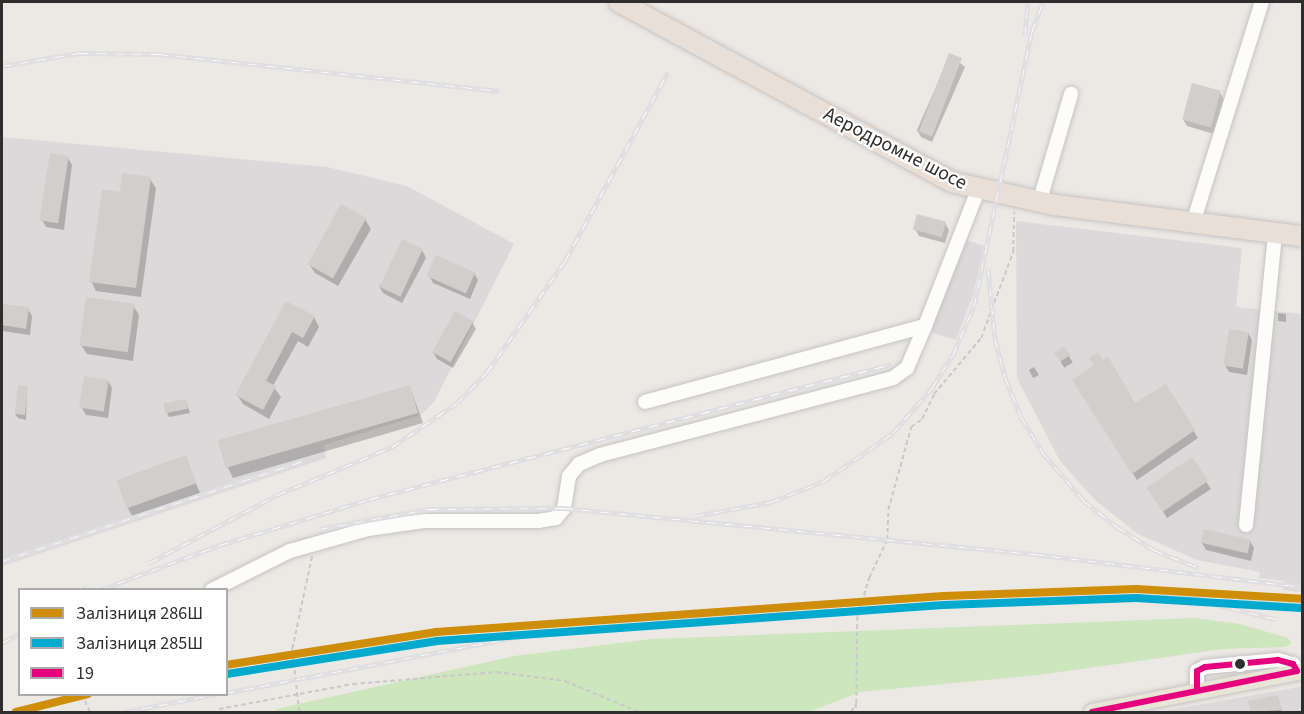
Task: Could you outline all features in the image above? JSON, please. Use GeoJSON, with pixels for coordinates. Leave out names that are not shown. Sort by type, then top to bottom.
{"type":"FeatureCollection","features":[{"type":"Feature","properties":{"kind":"highway","name":"Аеродромне шосе"},"geometry":{"type":"LineString","coordinates":[[620,2],[952,182],[1039,203],[1302,236]]}},
{"type":"Feature","properties":{"kind":"main road"},"geometry":{"type":"LineString","coordinates":[[1092,712],[1300,671]]}},
{"type":"Feature","properties":{"kind":"street"},"geometry":{"type":"LineString","coordinates":[[1193,223],[1262,2]]}},
{"type":"Feature","properties":{"kind":"street"},"geometry":{"type":"LineString","coordinates":[[1039,203],[1071,94]]}},
{"type":"Feature","properties":{"kind":"street"},"geometry":{"type":"LineString","coordinates":[[216,588],[290,551],[368,529],[425,521],[538,521],[556,518],[564,508],[569,476],[579,464],[611,452],[893,378],[907,368],[978,190]]}},
{"type":"Feature","properties":{"kind":"street"},"geometry":{"type":"LineString","coordinates":[[1246,525],[1275,233]]}},
{"type":"Feature","properties":{"kind":"street"},"geometry":{"type":"LineString","coordinates":[[645,402],[925,326]]}},
{"type":"Feature","properties":{"kind":"path"},"geometry":{"type":"LineString","coordinates":[[856,712],[857,617],[869,578],[887,540],[888,510],[903,451],[911,427],[922,419],[934,394],[981,338],[995,307],[1013,252],[1014,214],[1010,197]]}},
{"type":"Feature","properties":{"kind":"path"},"geometry":{"type":"LineString","coordinates":[[299,712],[292,641],[312,553]]}},
{"type":"Feature","properties":{"kind":"path"},"geometry":{"type":"LineString","coordinates":[[219,709],[296,694],[397,680],[512,672],[580,686],[639,712]]}},
{"type":"Feature","properties":{"kind":"path"},"geometry":{"type":"LineString","coordinates":[[83,696],[90,712]]}},
{"type":"Feature","properties":{"kind":"path"},"geometry":{"type":"LineString","coordinates":[[851,712],[856,704]]}},
{"type":"Feature","properties":{"kind":"shaded area"},"geometry":{"type":"Polygon","coordinates":[[[2,137],[327,167],[407,186],[514,244],[434,402],[421,415],[324,445],[326,458],[2,566],[2,137]]]}},
{"type":"Feature","properties":{"kind":"shaded area"},"geometry":{"type":"Polygon","coordinates":[[[1016,221],[1242,248],[1236,307],[1302,314],[1302,592],[1283,590],[1284,581],[1259,578],[1260,572],[1197,560],[1138,534],[1096,501],[1060,461],[1017,378],[1016,221]]]}},
{"type":"Feature","properties":{"kind":"shaded area"},"geometry":{"type":"Polygon","coordinates":[[[967,240],[984,246],[973,295],[956,340],[933,333],[931,326],[967,240]]]}},
{"type":"Feature","properties":{"kind":"shaded area"},"geometry":{"type":"Polygon","coordinates":[[[1302,686],[1302,712],[1159,712],[1299,687],[1302,686]]]}},
{"type":"Feature","properties":{"kind":"green space"},"geometry":{"type":"Polygon","coordinates":[[[1194,618],[1240,624],[1288,638],[1291,643],[1286,647],[1224,649],[1039,675],[860,692],[809,712],[277,712],[276,709],[514,656],[651,639],[1194,618]]]}},
{"type":"Feature","properties":{"kind":"building"},"geometry":{"type":"Polygon","coordinates":[[[949,53],[962,58],[932,136],[919,131],[949,53]]]}},
{"type":"Feature","properties":{"kind":"building"},"geometry":{"type":"Polygon","coordinates":[[[1192,83],[1221,91],[1211,127],[1182,120],[1192,83]]]}},
{"type":"Feature","properties":{"kind":"building"},"geometry":{"type":"Polygon","coordinates":[[[50,153],[69,156],[58,223],[39,220],[50,153]]]}},
{"type":"Feature","properties":{"kind":"building"},"geometry":{"type":"Polygon","coordinates":[[[122,173],[151,177],[136,288],[89,282],[102,189],[120,192],[122,173]]]}},
{"type":"Feature","properties":{"kind":"building"},"geometry":{"type":"Polygon","coordinates":[[[341,204],[366,218],[333,278],[308,264],[341,204]]]}},
{"type":"Feature","properties":{"kind":"building"},"geometry":{"type":"Polygon","coordinates":[[[917,214],[946,222],[942,237],[913,229],[917,214]]]}},
{"type":"Feature","properties":{"kind":"building"},"geometry":{"type":"Polygon","coordinates":[[[402,239],[423,249],[400,297],[380,287],[402,239]]]}},
{"type":"Feature","properties":{"kind":"building"},"geometry":{"type":"Polygon","coordinates":[[[436,255],[475,272],[466,294],[427,276],[436,255]]]}},
{"type":"Feature","properties":{"kind":"building"},"geometry":{"type":"Polygon","coordinates":[[[86,297],[135,304],[128,352],[79,346],[86,297]]]}},
{"type":"Feature","properties":{"kind":"building"},"geometry":{"type":"Polygon","coordinates":[[[286,301],[315,316],[303,338],[292,332],[266,381],[276,386],[263,410],[235,395],[286,301]]]}},
{"type":"Feature","properties":{"kind":"building"},"geometry":{"type":"Polygon","coordinates":[[[2,304],[29,307],[26,329],[2,325],[2,304]]]}},
{"type":"Feature","properties":{"kind":"building"},"geometry":{"type":"Polygon","coordinates":[[[455,311],[473,321],[451,362],[432,352],[455,311]]]}},
{"type":"Feature","properties":{"kind":"building"},"geometry":{"type":"Polygon","coordinates":[[[1229,329],[1249,332],[1243,369],[1223,366],[1229,329]]]}},
{"type":"Feature","properties":{"kind":"building"},"geometry":{"type":"Polygon","coordinates":[[[1064,346],[1070,355],[1060,362],[1054,353],[1064,346]]]}},
{"type":"Feature","properties":{"kind":"building"},"geometry":{"type":"Polygon","coordinates":[[[1098,352],[1103,360],[1108,356],[1135,403],[1166,384],[1195,430],[1132,474],[1072,380],[1094,365],[1089,358],[1098,352]]]}},
{"type":"Feature","properties":{"kind":"building"},"geometry":{"type":"Polygon","coordinates":[[[84,376],[109,380],[104,412],[79,408],[84,376]]]}},
{"type":"Feature","properties":{"kind":"building"},"geometry":{"type":"Polygon","coordinates":[[[18,385],[28,386],[25,415],[15,414],[18,385]]]}},
{"type":"Feature","properties":{"kind":"building"},"geometry":{"type":"Polygon","coordinates":[[[410,385],[418,413],[226,468],[218,440],[410,385]]]}},
{"type":"Feature","properties":{"kind":"building"},"geometry":{"type":"Polygon","coordinates":[[[186,399],[188,409],[165,413],[163,403],[186,399]]]}},
{"type":"Feature","properties":{"kind":"building"},"geometry":{"type":"Polygon","coordinates":[[[186,455],[196,483],[127,509],[116,480],[186,455]]]}},
{"type":"Feature","properties":{"kind":"building"},"geometry":{"type":"Polygon","coordinates":[[[1192,457],[1208,481],[1163,512],[1146,488],[1192,457]]]}},
{"type":"Feature","properties":{"kind":"building"},"geometry":{"type":"Polygon","coordinates":[[[1204,529],[1251,540],[1248,553],[1201,543],[1204,529]]]}},
{"type":"Feature","properties":{"kind":"building"},"geometry":{"type":"Polygon","coordinates":[[[1278,695],[1281,710],[1251,712],[1248,701],[1278,695]]]}},
{"type":"Feature","properties":{"kind":"railway"},"geometry":{"type":"LineString","coordinates":[[1025,35],[1028,2]]}},
{"type":"Feature","properties":{"kind":"railway"},"geometry":{"type":"LineString","coordinates":[[695,516],[771,502],[824,481],[893,433],[932,388],[953,355],[974,306],[1032,31],[1043,2]]}},
{"type":"Feature","properties":{"kind":"railway"},"geometry":{"type":"LineString","coordinates":[[2,66],[79,53],[159,54],[499,91]]}},
{"type":"Feature","properties":{"kind":"railway"},"geometry":{"type":"LineString","coordinates":[[149,563],[277,495],[392,447],[457,403],[487,372],[565,261],[668,72]]}},
{"type":"Feature","properties":{"kind":"railway"},"geometry":{"type":"LineString","coordinates":[[988,269],[995,339],[1005,377],[1021,417],[1043,453],[1084,501],[1117,527],[1154,550],[1199,568]]}},
{"type":"Feature","properties":{"kind":"railway"},"geometry":{"type":"LineString","coordinates":[[105,588],[220,545],[370,499],[892,364]]}},
{"type":"Feature","properties":{"kind":"railway"},"geometry":{"type":"LineString","coordinates":[[2,561],[303,461]]}},
{"type":"Feature","properties":{"kind":"railway"},"geometry":{"type":"LineString","coordinates":[[319,529],[429,509],[564,508],[1034,554],[1302,587]]}},
{"type":"Feature","properties":{"kind":"railway"},"geometry":{"type":"LineString","coordinates":[[228,693],[542,632],[643,622],[1096,596],[1215,598],[1302,605]]}},
{"type":"Feature","properties":{"kind":"railway"},"geometry":{"type":"LineString","coordinates":[[1214,604],[1275,619]]}},
{"type":"Feature","properties":{"kind":"railway"},"geometry":{"type":"LineString","coordinates":[[2,643],[18,634]]}},
{"type":"Feature","properties":{"kind":"railway"},"geometry":{"type":"LineString","coordinates":[[124,712],[206,696]]}},
{"type":"Feature","properties":{"kind":"rail line","name":"286Ш"},"geometry":{"type":"LineString","coordinates":[[228,665],[436,632],[944,596],[1136,589],[1302,599]]}},
{"type":"Feature","properties":{"kind":"rail line","name":"285Ш"},"geometry":{"type":"LineString","coordinates":[[228,674],[437,641],[944,605],[1136,598],[1301,608]]}},
{"type":"Feature","properties":{"kind":"rail line","name":"286Ш"},"geometry":{"type":"LineString","coordinates":[[16,712],[80,696]]}},
{"type":"Feature","properties":{"kind":"transit line","name":"19"},"geometry":{"type":"LineString","coordinates":[[1092,712],[1297,671],[1293,664],[1278,660],[1205,667],[1197,671],[1197,690]]}}]}
